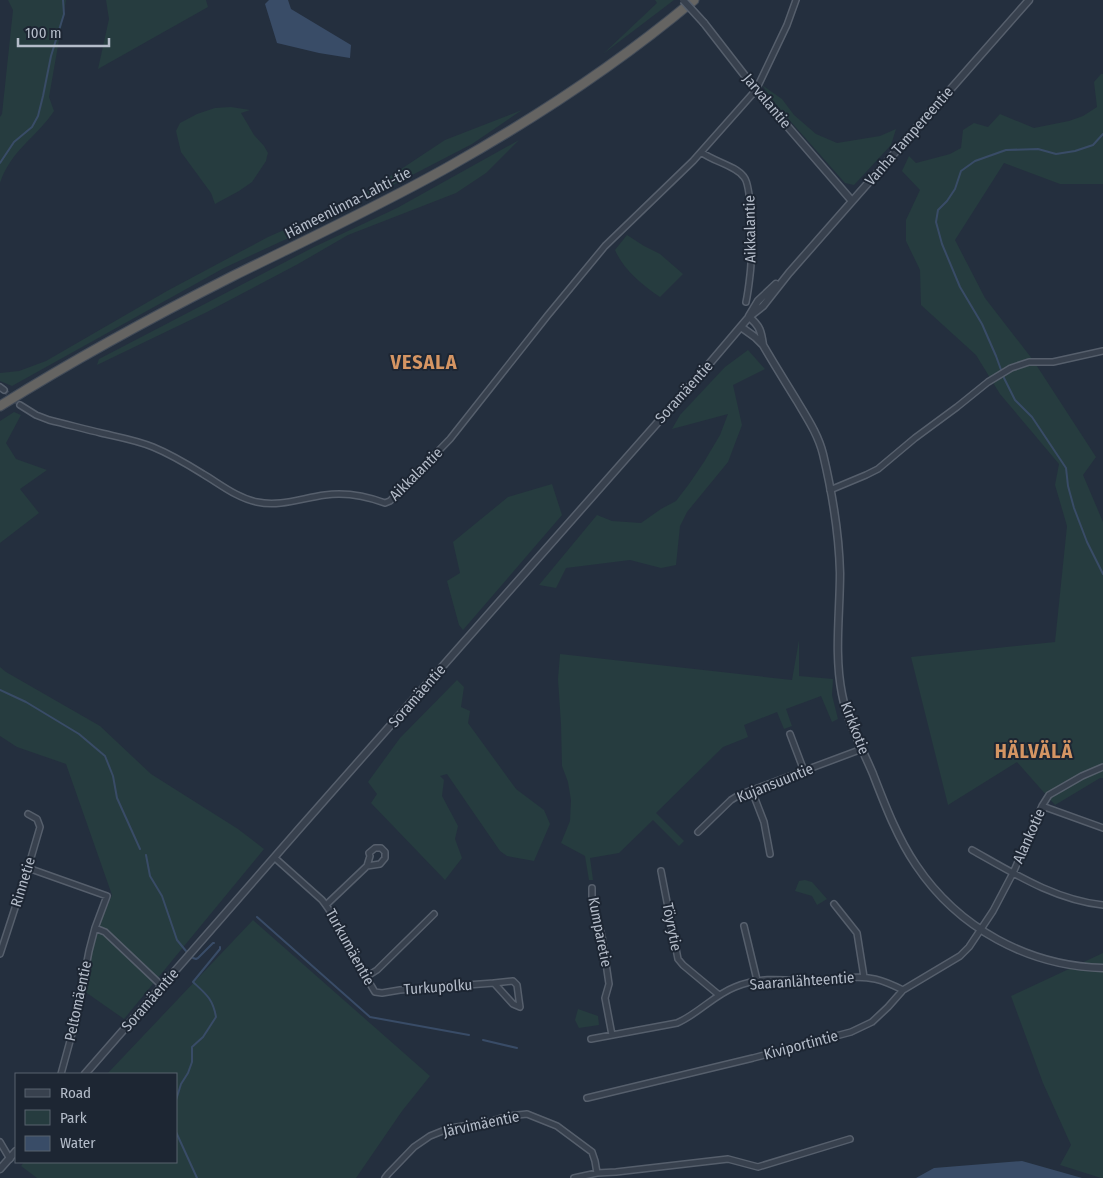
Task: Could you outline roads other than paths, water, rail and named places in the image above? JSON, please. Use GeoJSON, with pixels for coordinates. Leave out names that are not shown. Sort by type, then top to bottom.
{"type":"FeatureCollection","features":[{"type":"Feature","properties":{"kind":"highway","name":"Hämeenlinna-Lahti-tie"},"geometry":{"type":"LineString","coordinates":[[0,406],[94,350],[161,314],[392,197],[465,157],[571,91],[644,39],[694,0]]}},
{"type":"Feature","properties":{"kind":"street","name":"Jarvalantie"},"geometry":{"type":"LineString","coordinates":[[684,0],[756,90],[852,201]]}},
{"type":"Feature","properties":{"kind":"street","name":"Aikkalantie"},"geometry":{"type":"LineString","coordinates":[[20,405],[36,415],[49,420],[136,440],[188,465],[228,490],[257,502],[274,504],[337,494],[365,496],[385,504],[399,494],[450,439],[605,246],[680,174],[756,90],[787,25],[796,0]]}},
{"type":"Feature","properties":{"kind":"street","name":"Vanha Tampereentie"},"geometry":{"type":"LineString","coordinates":[[749,317],[763,306],[789,273],[1028,0]]}},
{"type":"Feature","properties":{"kind":"street","name":"Aikkalantie"},"geometry":{"type":"LineString","coordinates":[[701,152],[737,171],[744,176],[748,183],[751,267],[746,302]]}},
{"type":"Feature","properties":{"kind":"street","name":"Soramäentie"},"geometry":{"type":"LineString","coordinates":[[86,1073],[410,703],[533,566],[749,317]]}},
{"type":"Feature","properties":{"kind":"street","name":"Kirkkotie"},"geometry":{"type":"LineString","coordinates":[[749,317],[761,330],[763,345]]}},
{"type":"Feature","properties":{"kind":"street","name":"Kirkkotie"},"geometry":{"type":"LineString","coordinates":[[740,327],[763,345],[818,437],[830,490],[839,550],[838,655],[842,693],[848,716],[901,840],[915,864],[942,897],[982,930],[1012,947],[1042,959],[1063,964],[1103,968]]}},
{"type":"Feature","properties":{"kind":"street"},"geometry":{"type":"LineString","coordinates":[[830,490],[878,469],[988,382],[1011,368],[1029,362],[1053,362],[1103,350]]}},
{"type":"Feature","properties":{"kind":"street"},"geometry":{"type":"LineString","coordinates":[[790,734],[804,771]]}},
{"type":"Feature","properties":{"kind":"street","name":"Kujansuuntie"},"geometry":{"type":"LineString","coordinates":[[698,832],[731,800],[739,795],[862,749]]}},
{"type":"Feature","properties":{"kind":"street","name":"Alankotie"},"geometry":{"type":"LineString","coordinates":[[982,930],[1013,873],[1042,806],[1049,795],[1082,776],[1103,767]]}},
{"type":"Feature","properties":{"kind":"street"},"geometry":{"type":"LineString","coordinates":[[752,791],[764,822],[770,854]]}},
{"type":"Feature","properties":{"kind":"street"},"geometry":{"type":"LineString","coordinates":[[1042,806],[1103,828]]}},
{"type":"Feature","properties":{"kind":"street","name":"Rinnetie"},"geometry":{"type":"LineString","coordinates":[[0,954],[40,826],[37,818],[28,814]]}},
{"type":"Feature","properties":{"kind":"street"},"geometry":{"type":"LineString","coordinates":[[972,850],[1013,873],[1062,896],[1089,904],[1103,905]]}},
{"type":"Feature","properties":{"kind":"street","name":"Turkumäentie"},"geometry":{"type":"LineString","coordinates":[[275,858],[326,905],[342,930],[375,992],[382,993]]}},
{"type":"Feature","properties":{"kind":"street"},"geometry":{"type":"LineString","coordinates":[[326,905],[367,866]]}},
{"type":"Feature","properties":{"kind":"street","name":"Peltomäentie"},"geometry":{"type":"LineString","coordinates":[[28,868],[107,896],[89,951],[76,1019],[61,1073]]}},
{"type":"Feature","properties":{"kind":"street","name":"Töyrytie"},"geometry":{"type":"LineString","coordinates":[[661,871],[678,959],[720,995]]}},
{"type":"Feature","properties":{"kind":"street","name":"Kumparetie"},"geometry":{"type":"LineString","coordinates":[[592,888],[592,904],[602,936],[609,984],[605,998],[612,1034]]}},
{"type":"Feature","properties":{"kind":"street"},"geometry":{"type":"LineString","coordinates":[[834,904],[857,933],[864,977]]}},
{"type":"Feature","properties":{"kind":"street"},"geometry":{"type":"LineString","coordinates":[[366,977],[377,970],[434,914]]}},
{"type":"Feature","properties":{"kind":"street"},"geometry":{"type":"LineString","coordinates":[[744,926],[757,980]]}},
{"type":"Feature","properties":{"kind":"street"},"geometry":{"type":"LineString","coordinates":[[95,928],[105,932],[162,986]]}},
{"type":"Feature","properties":{"kind":"street","name":"Kiviportintie"},"geometry":{"type":"LineString","coordinates":[[587,1098],[852,1032],[872,1022],[904,990],[960,956],[982,930]]}},
{"type":"Feature","properties":{"kind":"street","name":"Saaranlähteentie"},"geometry":{"type":"LineString","coordinates":[[591,1039],[677,1023],[687,1019],[720,995],[735,987],[757,980],[785,979],[821,982],[864,977],[886,981],[904,990]]}},
{"type":"Feature","properties":{"kind":"street","name":"Turkupolku"},"geometry":{"type":"LineString","coordinates":[[382,993],[513,981],[518,985],[520,1007],[513,1004],[494,983]]}},
{"type":"Feature","properties":{"kind":"street","name":"Järvimäentie"},"geometry":{"type":"LineString","coordinates":[[385,1178],[414,1147],[430,1136],[450,1128],[527,1114],[557,1126],[592,1152],[596,1161],[596,1173]]}},
{"type":"Feature","properties":{"kind":"street"},"geometry":{"type":"LineString","coordinates":[[574,1178],[596,1173],[728,1159],[758,1167],[850,1139]]}},
{"type":"Feature","properties":{"kind":"street"},"geometry":{"type":"LineString","coordinates":[[0,1142],[10,1159]]}},
{"type":"Feature","properties":{"kind":"street"},"geometry":{"type":"LineString","coordinates":[[0,1169],[15,1153]]}},
{"type":"Feature","properties":{"kind":"water"},"geometry":{"type":"Polygon","coordinates":[[[269,0],[288,0],[291,9],[351,45],[350,58],[277,43],[265,4],[269,0]]]}},
{"type":"Feature","properties":{"kind":"water"},"geometry":{"type":"Polygon","coordinates":[[[1022,1161],[1082,1178],[916,1178],[934,1168],[1022,1161]]]}},
{"type":"Feature","properties":{"kind":"waterway"},"geometry":{"type":"LineString","coordinates":[[0,163],[14,142],[32,127],[38,116],[51,56],[64,14],[63,0]]}},
{"type":"Feature","properties":{"kind":"waterway"},"geometry":{"type":"LineString","coordinates":[[1103,134],[1093,145],[1075,151],[1056,154],[1038,149],[1006,150],[975,161],[961,171],[955,189],[938,210],[936,222],[942,244],[960,287],[982,324],[1015,400],[1032,417],[1066,468],[1068,486],[1074,508],[1087,542],[1103,574]]}},
{"type":"Feature","properties":{"kind":"waterway"},"geometry":{"type":"LineString","coordinates":[[0,690],[26,702],[79,734],[105,756],[113,776],[117,798],[140,849]]}},
{"type":"Feature","properties":{"kind":"waterway"},"geometry":{"type":"LineString","coordinates":[[146,855],[150,876],[162,896],[177,940],[186,951]]}},
{"type":"Feature","properties":{"kind":"waterway"},"geometry":{"type":"LineString","coordinates":[[257,917],[370,1017],[469,1035]]}},
{"type":"Feature","properties":{"kind":"waterway"},"geometry":{"type":"LineString","coordinates":[[193,958],[198,958],[214,943]]}},
{"type":"Feature","properties":{"kind":"waterway"},"geometry":{"type":"LineString","coordinates":[[178,1094],[192,1062],[192,1047],[203,1037],[216,1017],[208,997],[193,982],[220,947]]}},
{"type":"Feature","properties":{"kind":"waterway"},"geometry":{"type":"LineString","coordinates":[[483,1040],[517,1048]]}},
{"type":"Feature","properties":{"kind":"waterway"},"geometry":{"type":"LineString","coordinates":[[178,1136],[197,1178]]}},
{"type":"Feature","properties":{"kind":"tunnel"},"geometry":{"type":"LineString","coordinates":[[4,390],[20,405]]}},
{"type":"Feature","properties":{"kind":"district","name":"VESALA"},"geometry":{"type":"Point","coordinates":[424,362]}},
{"type":"Feature","properties":{"kind":"district","name":"HÄLVÄLÄ"},"geometry":{"type":"Point","coordinates":[1034,751]}}]}
